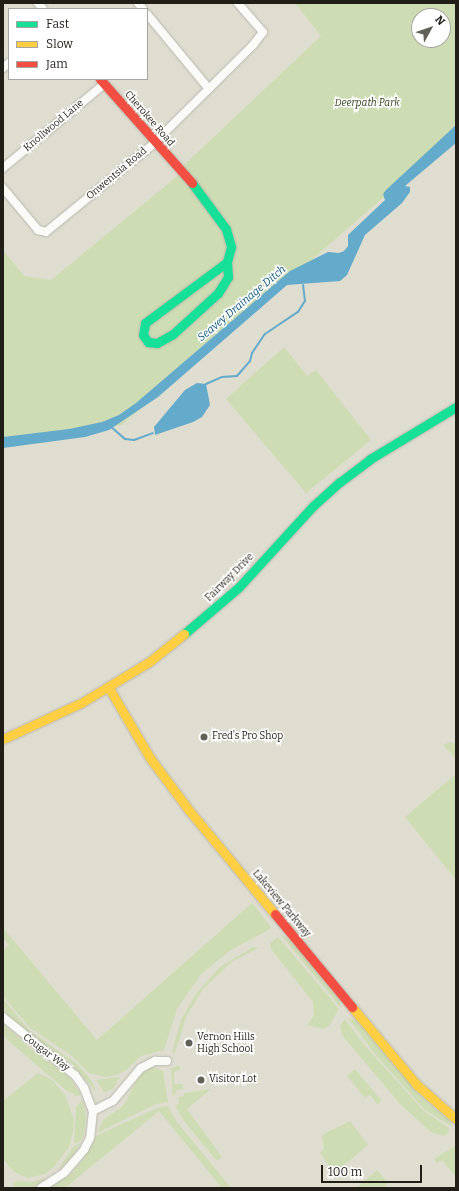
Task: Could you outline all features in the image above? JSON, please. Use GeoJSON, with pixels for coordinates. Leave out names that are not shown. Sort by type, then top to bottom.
{"type":"FeatureCollection","features":[{"type":"Feature","properties":{"kind":"street","name":"Onwentsia Road"},"geometry":{"type":"LineString","coordinates":[[3,188],[38,230],[46,232],[154,143],[253,45],[263,32],[238,3]]}},
{"type":"Feature","properties":{"kind":"street"},"geometry":{"type":"LineString","coordinates":[[148,15],[209,88]]}},
{"type":"Feature","properties":{"kind":"street","name":"Cherokee Road"},"geometry":{"type":"LineString","coordinates":[[102,81],[154,143],[183,172],[201,193],[226,229],[230,247],[226,262],[228,277],[218,293],[173,334],[157,343],[148,342],[143,335],[145,323],[226,262]]}},
{"type":"Feature","properties":{"kind":"street","name":"Knollwood Lane"},"geometry":{"type":"LineString","coordinates":[[3,168],[102,81]]}},
{"type":"Feature","properties":{"kind":"street","name":"Fairway Drive"},"geometry":{"type":"LineString","coordinates":[[3,739],[109,688],[154,658],[211,613],[340,482],[370,459],[456,408]]}},
{"type":"Feature","properties":{"kind":"street","name":"Lakeview Parkway"},"geometry":{"type":"LineString","coordinates":[[109,688],[150,758],[188,809],[417,1085],[456,1119]]}},
{"type":"Feature","properties":{"kind":"street","name":"Cougar Way"},"geometry":{"type":"LineString","coordinates":[[3,1017],[75,1075],[84,1088],[93,1111],[91,1133],[84,1150],[64,1173],[41,1188]]}},
{"type":"Feature","properties":{"kind":"street"},"geometry":{"type":"LineString","coordinates":[[93,1111],[114,1101],[141,1068],[155,1061],[167,1061]]}},
{"type":"Feature","properties":{"kind":"green space","name":"Deerpath Park"},"geometry":{"type":"Polygon","coordinates":[[[295,3],[456,3],[456,134],[122,425],[3,445],[3,250],[24,276],[51,280],[180,174],[183,166],[321,36],[295,3]]]}},
{"type":"Feature","properties":{"kind":"green space"},"geometry":{"type":"Polygon","coordinates":[[[284,347],[307,376],[316,370],[371,440],[306,493],[226,399],[284,347]]]}},
{"type":"Feature","properties":{"kind":"green space"},"geometry":{"type":"Polygon","coordinates":[[[450,742],[456,744],[456,759],[443,745],[450,742]]]}},
{"type":"Feature","properties":{"kind":"green space"},"geometry":{"type":"Polygon","coordinates":[[[456,774],[456,880],[405,817],[456,774]]]}},
{"type":"Feature","properties":{"kind":"green space"},"geometry":{"type":"Polygon","coordinates":[[[252,903],[271,927],[270,929],[231,950],[201,974],[177,1009],[164,1050],[141,1056],[125,1071],[116,1075],[106,1077],[89,1073],[72,1056],[32,1029],[40,1022],[31,1029],[3,996],[3,951],[9,945],[3,938],[3,928],[97,1040],[252,903]]]}},
{"type":"Feature","properties":{"kind":"green space"},"geometry":{"type":"Polygon","coordinates":[[[280,934],[291,941],[340,1001],[341,1008],[280,934]]]}},
{"type":"Feature","properties":{"kind":"green space"},"geometry":{"type":"Polygon","coordinates":[[[278,937],[339,1009],[329,1026],[323,1029],[307,1025],[314,1016],[313,1002],[271,949],[270,943],[278,937]]]}},
{"type":"Feature","properties":{"kind":"green space"},"geometry":{"type":"Polygon","coordinates":[[[253,947],[259,948],[233,961],[203,989],[187,1015],[175,1053],[172,1052],[181,1020],[196,994],[220,967],[253,947]]]}},
{"type":"Feature","properties":{"kind":"green space"},"geometry":{"type":"Polygon","coordinates":[[[3,999],[30,1031],[76,1063],[91,1080],[97,1093],[71,1063],[39,1041],[5,1012],[3,999]]]}},
{"type":"Feature","properties":{"kind":"green space"},"geometry":{"type":"Polygon","coordinates":[[[348,1018],[356,1020],[422,1098],[450,1121],[452,1127],[424,1109],[374,1053],[348,1018]]]}},
{"type":"Feature","properties":{"kind":"green space"},"geometry":{"type":"Polygon","coordinates":[[[345,1019],[365,1046],[424,1111],[450,1129],[447,1134],[443,1136],[431,1132],[400,1104],[342,1035],[340,1026],[345,1019]]]}},
{"type":"Feature","properties":{"kind":"green space"},"geometry":{"type":"Polygon","coordinates":[[[3,1024],[31,1049],[69,1077],[81,1095],[77,1096],[67,1091],[11,1043],[3,1035],[3,1024]]]}},
{"type":"Feature","properties":{"kind":"green space"},"geometry":{"type":"Polygon","coordinates":[[[176,1066],[180,1066],[180,1070],[174,1072],[174,1084],[182,1084],[183,1089],[177,1090],[173,1098],[171,1069],[176,1066]]]}},
{"type":"Feature","properties":{"kind":"green space"},"geometry":{"type":"Polygon","coordinates":[[[153,1067],[163,1071],[168,1102],[156,1104],[97,1133],[103,1120],[123,1106],[140,1075],[153,1067]]]}},
{"type":"Feature","properties":{"kind":"green space"},"geometry":{"type":"Polygon","coordinates":[[[355,1069],[381,1100],[378,1105],[370,1095],[365,1098],[347,1076],[355,1069]]]}},
{"type":"Feature","properties":{"kind":"green space"},"geometry":{"type":"Polygon","coordinates":[[[38,1073],[52,1080],[65,1095],[74,1120],[73,1132],[69,1147],[54,1167],[45,1174],[28,1178],[14,1172],[3,1159],[3,1101],[38,1073]]]}},
{"type":"Feature","properties":{"kind":"green space"},"geometry":{"type":"Polygon","coordinates":[[[120,1077],[113,1089],[104,1092],[96,1080],[120,1077]]]}},
{"type":"Feature","properties":{"kind":"green space"},"geometry":{"type":"Polygon","coordinates":[[[211,1089],[187,1109],[222,1157],[217,1161],[184,1121],[175,1105],[179,1104],[178,1097],[184,1096],[184,1093],[211,1089]]]}},
{"type":"Feature","properties":{"kind":"green space"},"geometry":{"type":"Polygon","coordinates":[[[83,1099],[86,1119],[84,1134],[82,1140],[74,1144],[76,1107],[83,1099]]]}},
{"type":"Feature","properties":{"kind":"green space"},"geometry":{"type":"Polygon","coordinates":[[[168,1106],[177,1122],[231,1188],[222,1188],[159,1111],[65,1188],[49,1188],[72,1173],[84,1159],[96,1136],[157,1108],[168,1106]]]}},
{"type":"Feature","properties":{"kind":"green space"},"geometry":{"type":"Polygon","coordinates":[[[350,1121],[368,1145],[335,1173],[320,1153],[324,1149],[322,1135],[350,1121]]]}},
{"type":"Feature","properties":{"kind":"green space"},"geometry":{"type":"Polygon","coordinates":[[[81,1143],[72,1157],[57,1171],[73,1147],[81,1143]]]}},
{"type":"Feature","properties":{"kind":"green space"},"geometry":{"type":"Polygon","coordinates":[[[456,1145],[456,1177],[442,1160],[437,1163],[434,1159],[456,1145]]]}},
{"type":"Feature","properties":{"kind":"green space"},"geometry":{"type":"Polygon","coordinates":[[[377,1170],[388,1183],[383,1188],[356,1188],[377,1170]]]}},
{"type":"Feature","properties":{"kind":"green space"},"geometry":{"type":"Polygon","coordinates":[[[46,1178],[33,1188],[17,1188],[12,1184],[16,1181],[32,1182],[46,1178]]]}},
{"type":"Feature","properties":{"kind":"water"},"geometry":{"type":"Polygon","coordinates":[[[456,125],[456,143],[405,186],[410,187],[410,192],[402,203],[365,235],[347,275],[340,281],[287,285],[158,397],[109,430],[85,437],[3,448],[3,437],[69,429],[102,422],[119,415],[136,403],[290,271],[328,252],[339,253],[344,251],[348,246],[348,235],[385,200],[383,194],[386,190],[456,125]]]}},
{"type":"Feature","properties":{"kind":"water"},"geometry":{"type":"Polygon","coordinates":[[[197,383],[206,384],[210,405],[202,417],[193,422],[155,435],[154,427],[185,390],[197,383]]]}},
{"type":"Feature","properties":{"kind":"waterway"},"geometry":{"type":"LineString","coordinates":[[206,384],[222,377],[237,376],[250,361],[252,353],[265,334],[298,312],[305,301],[303,285]]}},
{"type":"Feature","properties":{"kind":"waterway"},"geometry":{"type":"LineString","coordinates":[[110,426],[125,439],[134,440],[153,433]]}},
{"type":"Feature","properties":{"kind":"traffic: fast"},"geometry":{"type":"LineString","coordinates":[[192,183],[226,229],[231,247],[227,262],[145,323],[143,335],[148,342],[157,343],[173,334],[218,293],[228,277],[227,262]]}},
{"type":"Feature","properties":{"kind":"traffic: fast"},"geometry":{"type":"LineString","coordinates":[[184,634],[239,587],[313,506],[340,482],[370,459],[456,407]]}},
{"type":"Feature","properties":{"kind":"traffic: slow"},"geometry":{"type":"LineString","coordinates":[[3,739],[81,703],[149,662],[184,634]]}},
{"type":"Feature","properties":{"kind":"traffic: slow"},"geometry":{"type":"LineString","coordinates":[[109,688],[150,758],[188,809],[275,914]]}},
{"type":"Feature","properties":{"kind":"traffic: slow"},"geometry":{"type":"LineString","coordinates":[[352,1007],[417,1085],[456,1119]]}},
{"type":"Feature","properties":{"kind":"traffic: jam"},"geometry":{"type":"LineString","coordinates":[[101,80],[192,183]]}},
{"type":"Feature","properties":{"kind":"traffic: jam"},"geometry":{"type":"LineString","coordinates":[[275,914],[352,1007]]}},
{"type":"Feature","properties":{"kind":"place","name":"Fred's Pro Shop"},"geometry":{"type":"Point","coordinates":[204,737]}},
{"type":"Feature","properties":{"kind":"place","name":"Vernon Hills High School"},"geometry":{"type":"Point","coordinates":[189,1043]}},
{"type":"Feature","properties":{"kind":"place","name":"Visitor Lot"},"geometry":{"type":"Point","coordinates":[201,1080]}},
{"type":"Feature","properties":{"kind":"water label","name":"Seavey Drainage Ditch"},"geometry":{"type":"Point","coordinates":[242,304]}}]}
